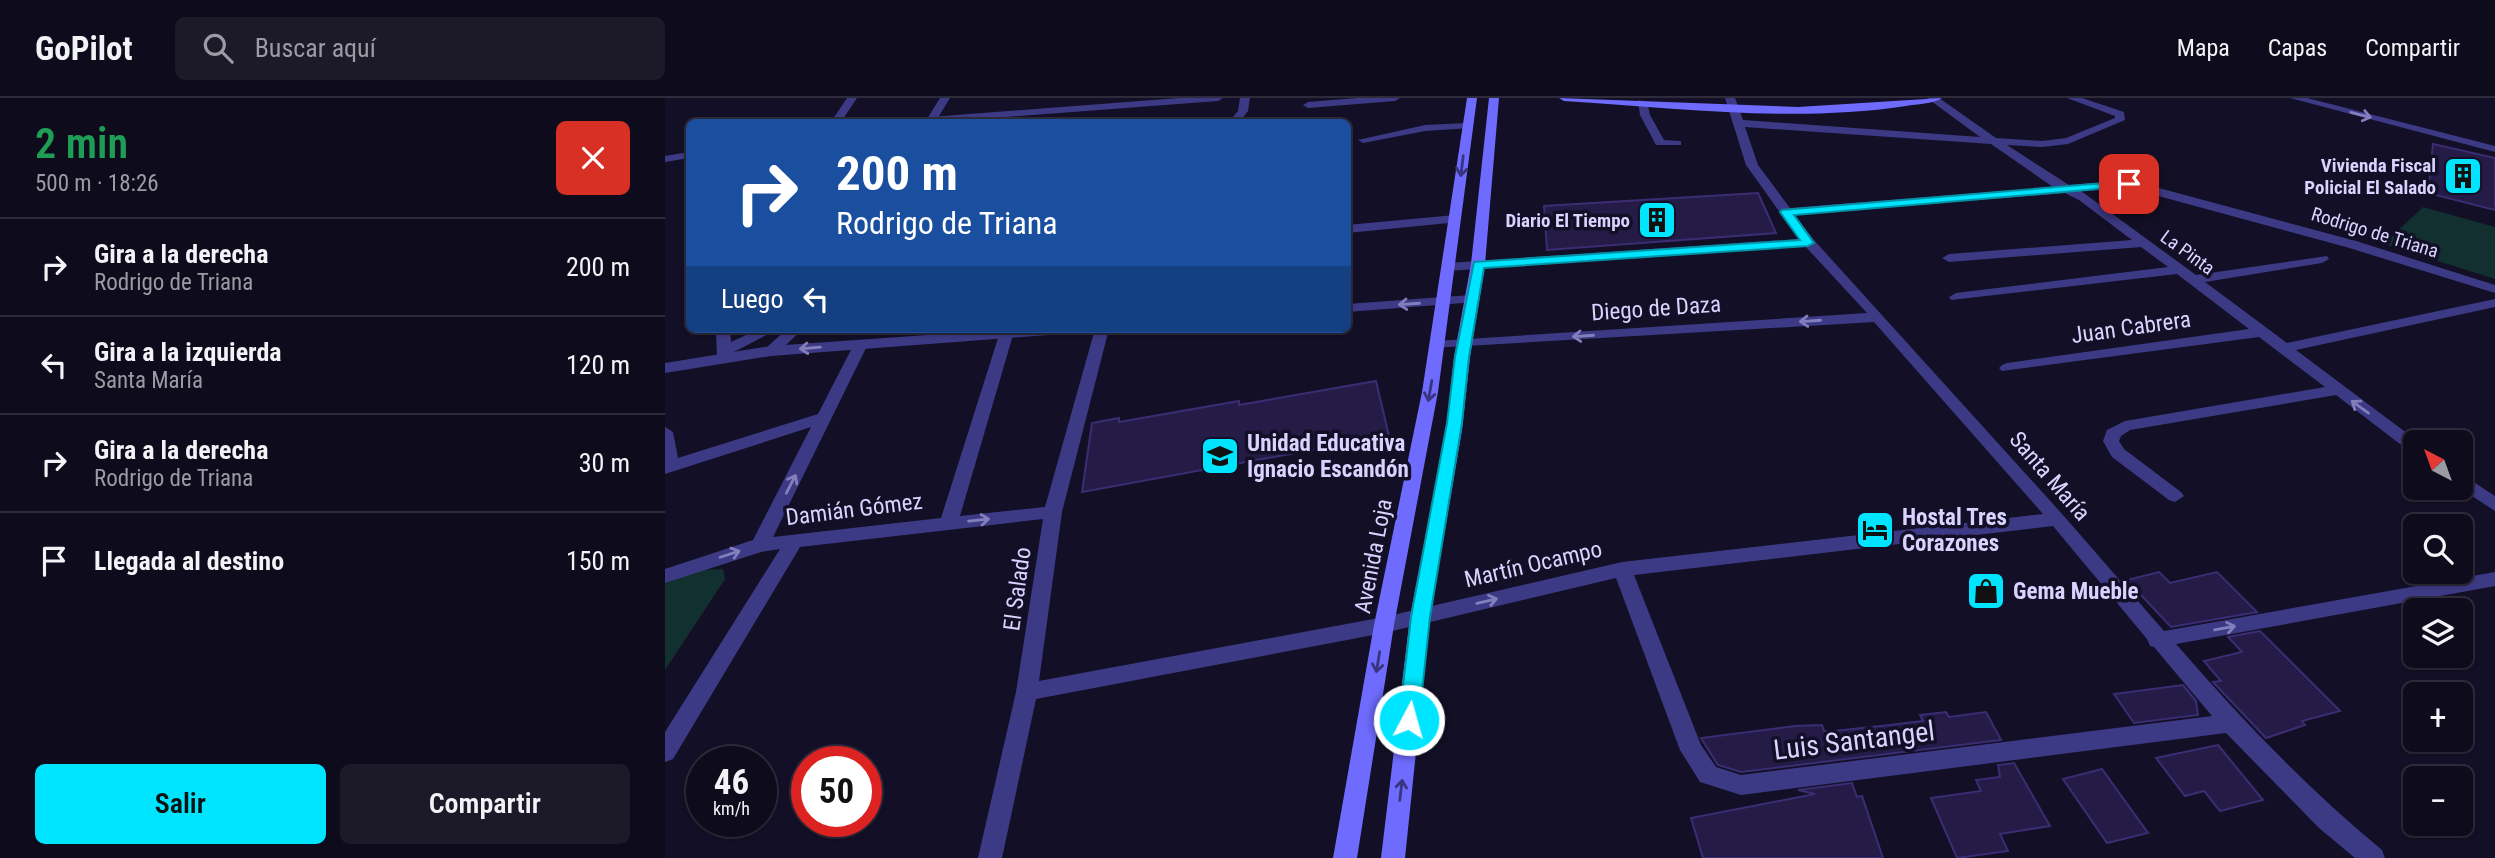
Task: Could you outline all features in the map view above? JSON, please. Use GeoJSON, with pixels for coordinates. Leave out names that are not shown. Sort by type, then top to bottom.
{"type":"FeatureCollection","features":[{"type":"Feature","properties":{"kind":"main road","name":"Avenida Loja"},"geometry":{"type":"LineString","coordinates":[[1345,858],[1384,625],[1430,392],[1472,98]]}},
{"type":"Feature","properties":{"kind":"main road"},"geometry":{"type":"LineString","coordinates":[[1393,858],[1420,617],[1455,423],[1464,343],[1478,264],[1494,98]]}},
{"type":"Feature","properties":{"kind":"main road"},"geometry":{"type":"LineString","coordinates":[[1565,98],[1733,109],[1855,108],[1934,98]]}},
{"type":"Feature","properties":{"kind":"street"},"geometry":{"type":"LineString","coordinates":[[838,119],[852,98]]}},
{"type":"Feature","properties":{"kind":"street"},"geometry":{"type":"LineString","coordinates":[[932,119],[945,98]]}},
{"type":"Feature","properties":{"kind":"street"},"geometry":{"type":"LineString","coordinates":[[972,119],[1219,98]]}},
{"type":"Feature","properties":{"kind":"street"},"geometry":{"type":"LineString","coordinates":[[1236,119],[1243,111],[1245,98]]}},
{"type":"Feature","properties":{"kind":"street"},"geometry":{"type":"LineString","coordinates":[[1308,105],[1395,98]]}},
{"type":"Feature","properties":{"kind":"street","name":"La Pinta"},"geometry":{"type":"LineString","coordinates":[[1934,98],[2053,182],[2070,190],[2403,438]]}},
{"type":"Feature","properties":{"kind":"street"},"geometry":{"type":"LineString","coordinates":[[1733,109],[1994,140],[2056,144],[2120,120],[2120,114],[2112,110],[2072,98]]}},
{"type":"Feature","properties":{"kind":"street"},"geometry":{"type":"LineString","coordinates":[[2295,98],[2323,101],[2495,149]]}},
{"type":"Feature","properties":{"kind":"street"},"geometry":{"type":"LineString","coordinates":[[1642,102],[1645,115],[1660,143],[1677,142]]}},
{"type":"Feature","properties":{"kind":"street","name":"Santa María"},"geometry":{"type":"LineString","coordinates":[[1733,109],[1752,165],[1808,243],[1878,317],[2057,519],[2157,640],[2231,723],[2328,820],[2373,858]]}},
{"type":"Feature","properties":{"kind":"street"},"geometry":{"type":"LineString","coordinates":[[1363,140],[1425,128],[1467,126]]}},
{"type":"Feature","properties":{"kind":"street"},"geometry":{"type":"LineString","coordinates":[[665,159],[686,156]]}},
{"type":"Feature","properties":{"kind":"street","name":"Rodrigo de Triana"},"geometry":{"type":"LineString","coordinates":[[1786,212],[2120,184],[2144,186],[2351,244],[2495,289]]}},
{"type":"Feature","properties":{"kind":"street"},"geometry":{"type":"LineString","coordinates":[[1351,229],[1455,219]]}},
{"type":"Feature","properties":{"kind":"street"},"geometry":{"type":"LineString","coordinates":[[1448,267],[1808,243]]}},
{"type":"Feature","properties":{"kind":"street"},"geometry":{"type":"LineString","coordinates":[[1949,258],[2141,243]]}},
{"type":"Feature","properties":{"kind":"street"},"geometry":{"type":"LineString","coordinates":[[2192,280],[2322,259]]}},
{"type":"Feature","properties":{"kind":"street"},"geometry":{"type":"LineString","coordinates":[[1957,297],[2178,270]]}},
{"type":"Feature","properties":{"kind":"street"},"geometry":{"type":"LineString","coordinates":[[1351,308],[1471,299]]}},
{"type":"Feature","properties":{"kind":"street"},"geometry":{"type":"LineString","coordinates":[[2285,348],[2495,303]]}},
{"type":"Feature","properties":{"kind":"street","name":"Diego de Daza"},"geometry":{"type":"LineString","coordinates":[[1437,345],[1878,317]]}},
{"type":"Feature","properties":{"kind":"street","name":"Juan Cabrera"},"geometry":{"type":"LineString","coordinates":[[2007,368],[2262,332]]}},
{"type":"Feature","properties":{"kind":"street"},"geometry":{"type":"LineString","coordinates":[[723,333],[725,355]]}},
{"type":"Feature","properties":{"kind":"street"},"geometry":{"type":"LineString","coordinates":[[725,355],[764,333]]}},
{"type":"Feature","properties":{"kind":"street"},"geometry":{"type":"LineString","coordinates":[[771,351],[791,333]]}},
{"type":"Feature","properties":{"kind":"street"},"geometry":{"type":"LineString","coordinates":[[665,368],[725,355],[1029,333]]}},
{"type":"Feature","properties":{"kind":"street","name":"El Salado"},"geometry":{"type":"LineString","coordinates":[[990,858],[1027,692],[1053,512],[1101,333]]}},
{"type":"Feature","properties":{"kind":"street"},"geometry":{"type":"LineString","coordinates":[[949,523],[1006,335]]}},
{"type":"Feature","properties":{"kind":"street"},"geometry":{"type":"LineString","coordinates":[[760,545],[861,344]]}},
{"type":"Feature","properties":{"kind":"street"},"geometry":{"type":"LineString","coordinates":[[2175,496],[2118,453],[2111,441],[2113,434],[2125,426],[2337,390]]}},
{"type":"Feature","properties":{"kind":"street"},"geometry":{"type":"LineString","coordinates":[[665,432],[668,467],[826,417]]}},
{"type":"Feature","properties":{"kind":"street"},"geometry":{"type":"LineString","coordinates":[[2473,489],[2495,505]]}},
{"type":"Feature","properties":{"kind":"street","name":"Damián Gómez"},"geometry":{"type":"LineString","coordinates":[[665,576],[760,545],[1053,512]]}},
{"type":"Feature","properties":{"kind":"street","name":"Martín Ocampo"},"geometry":{"type":"LineString","coordinates":[[1027,692],[1384,625],[1622,569],[2057,519]]}},
{"type":"Feature","properties":{"kind":"street"},"geometry":{"type":"LineString","coordinates":[[665,752],[795,540]]}},
{"type":"Feature","properties":{"kind":"street","name":"Luis Santangel"},"geometry":{"type":"LineString","coordinates":[[1622,569],[1691,750],[1708,775],[1741,785],[2231,723]]}},
{"type":"Feature","properties":{"kind":"street"},"geometry":{"type":"LineString","coordinates":[[2157,640],[2495,579]]}},
{"type":"Feature","properties":{"kind":"green space"},"geometry":{"type":"Polygon","coordinates":[[[2423,207],[2495,227],[2495,279],[2384,244],[2423,207]]]}},
{"type":"Feature","properties":{"kind":"green space"},"geometry":{"type":"Polygon","coordinates":[[[723,569],[725,579],[665,670],[665,583],[700,570],[723,569]]]}},
{"type":"Feature","properties":{"kind":"building","name":"Vivienda Fiscal Policial El Salado"},"geometry":{"type":"Polygon","coordinates":[[[2433,144],[2495,158],[2495,210],[2428,193],[2433,144]]]}},
{"type":"Feature","properties":{"kind":"building","name":"Diario El Tiempo"},"geometry":{"type":"Polygon","coordinates":[[[1758,193],[1776,233],[1547,250],[1544,206],[1758,193]]]}},
{"type":"Feature","properties":{"kind":"building"},"geometry":{"type":"Polygon","coordinates":[[[1376,381],[1389,436],[1082,492],[1092,423],[1119,418],[1119,422],[1239,401],[1239,405],[1376,381]]]}},
{"type":"Feature","properties":{"kind":"building"},"geometry":{"type":"Polygon","coordinates":[[[2159,572],[2170,583],[2217,572],[2257,612],[2171,627],[2127,580],[2159,572]]]}},
{"type":"Feature","properties":{"kind":"building"},"geometry":{"type":"Polygon","coordinates":[[[2260,631],[2340,711],[2302,721],[2305,725],[2266,738],[2213,682],[2221,681],[2204,661],[2242,652],[2228,637],[2260,631]]]}},
{"type":"Feature","properties":{"kind":"building"},"geometry":{"type":"Polygon","coordinates":[[[2183,685],[2196,701],[2198,715],[2134,723],[2114,694],[2183,685]]]}},
{"type":"Feature","properties":{"kind":"building"},"geometry":{"type":"Polygon","coordinates":[[[1946,712],[1949,717],[1986,712],[2001,740],[1741,772],[1718,765],[1701,738],[1795,726],[1822,725],[1824,731],[1834,731],[1923,721],[1920,715],[1946,712]]]}},
{"type":"Feature","properties":{"kind":"building"},"geometry":{"type":"Polygon","coordinates":[[[2218,745],[2263,800],[2220,811],[2204,791],[2185,796],[2156,758],[2218,745]]]}},
{"type":"Feature","properties":{"kind":"building"},"geometry":{"type":"Polygon","coordinates":[[[2014,763],[2050,826],[2000,834],[2008,851],[1957,858],[1931,798],[1981,791],[1976,780],[2000,777],[1998,765],[2014,763]]]}},
{"type":"Feature","properties":{"kind":"building"},"geometry":{"type":"Polygon","coordinates":[[[2102,769],[2148,833],[2107,843],[2063,779],[2102,769]]]}},
{"type":"Feature","properties":{"kind":"building"},"geometry":{"type":"Polygon","coordinates":[[[1852,783],[1857,797],[1862,796],[1883,858],[1703,858],[1691,818],[1815,794],[1798,790],[1852,783]]]}},
{"type":"Feature","properties":{"kind":"place","name":"Vivienda Fiscal Policial El Salado"},"geometry":{"type":"Point","coordinates":[2463,176]}},
{"type":"Feature","properties":{"kind":"place","name":"Diario El Tiempo"},"geometry":{"type":"Point","coordinates":[1657,220]}},
{"type":"Feature","properties":{"kind":"place","name":"Unidad Educativa Ignacio Escandón"},"geometry":{"type":"Point","coordinates":[1220,456]}},
{"type":"Feature","properties":{"kind":"place","name":"Hostal Tres Corazones"},"geometry":{"type":"Point","coordinates":[1875,530]}},
{"type":"Feature","properties":{"kind":"place","name":"Gema Mueble"},"geometry":{"type":"Point","coordinates":[1986,591]}},
{"type":"Feature","properties":{"kind":"route"},"geometry":{"type":"LineString","coordinates":[[1409,720],[1420,617],[1455,423],[1462,357],[1478,264],[1808,243],[1786,212],[2129,184]]}}]}
